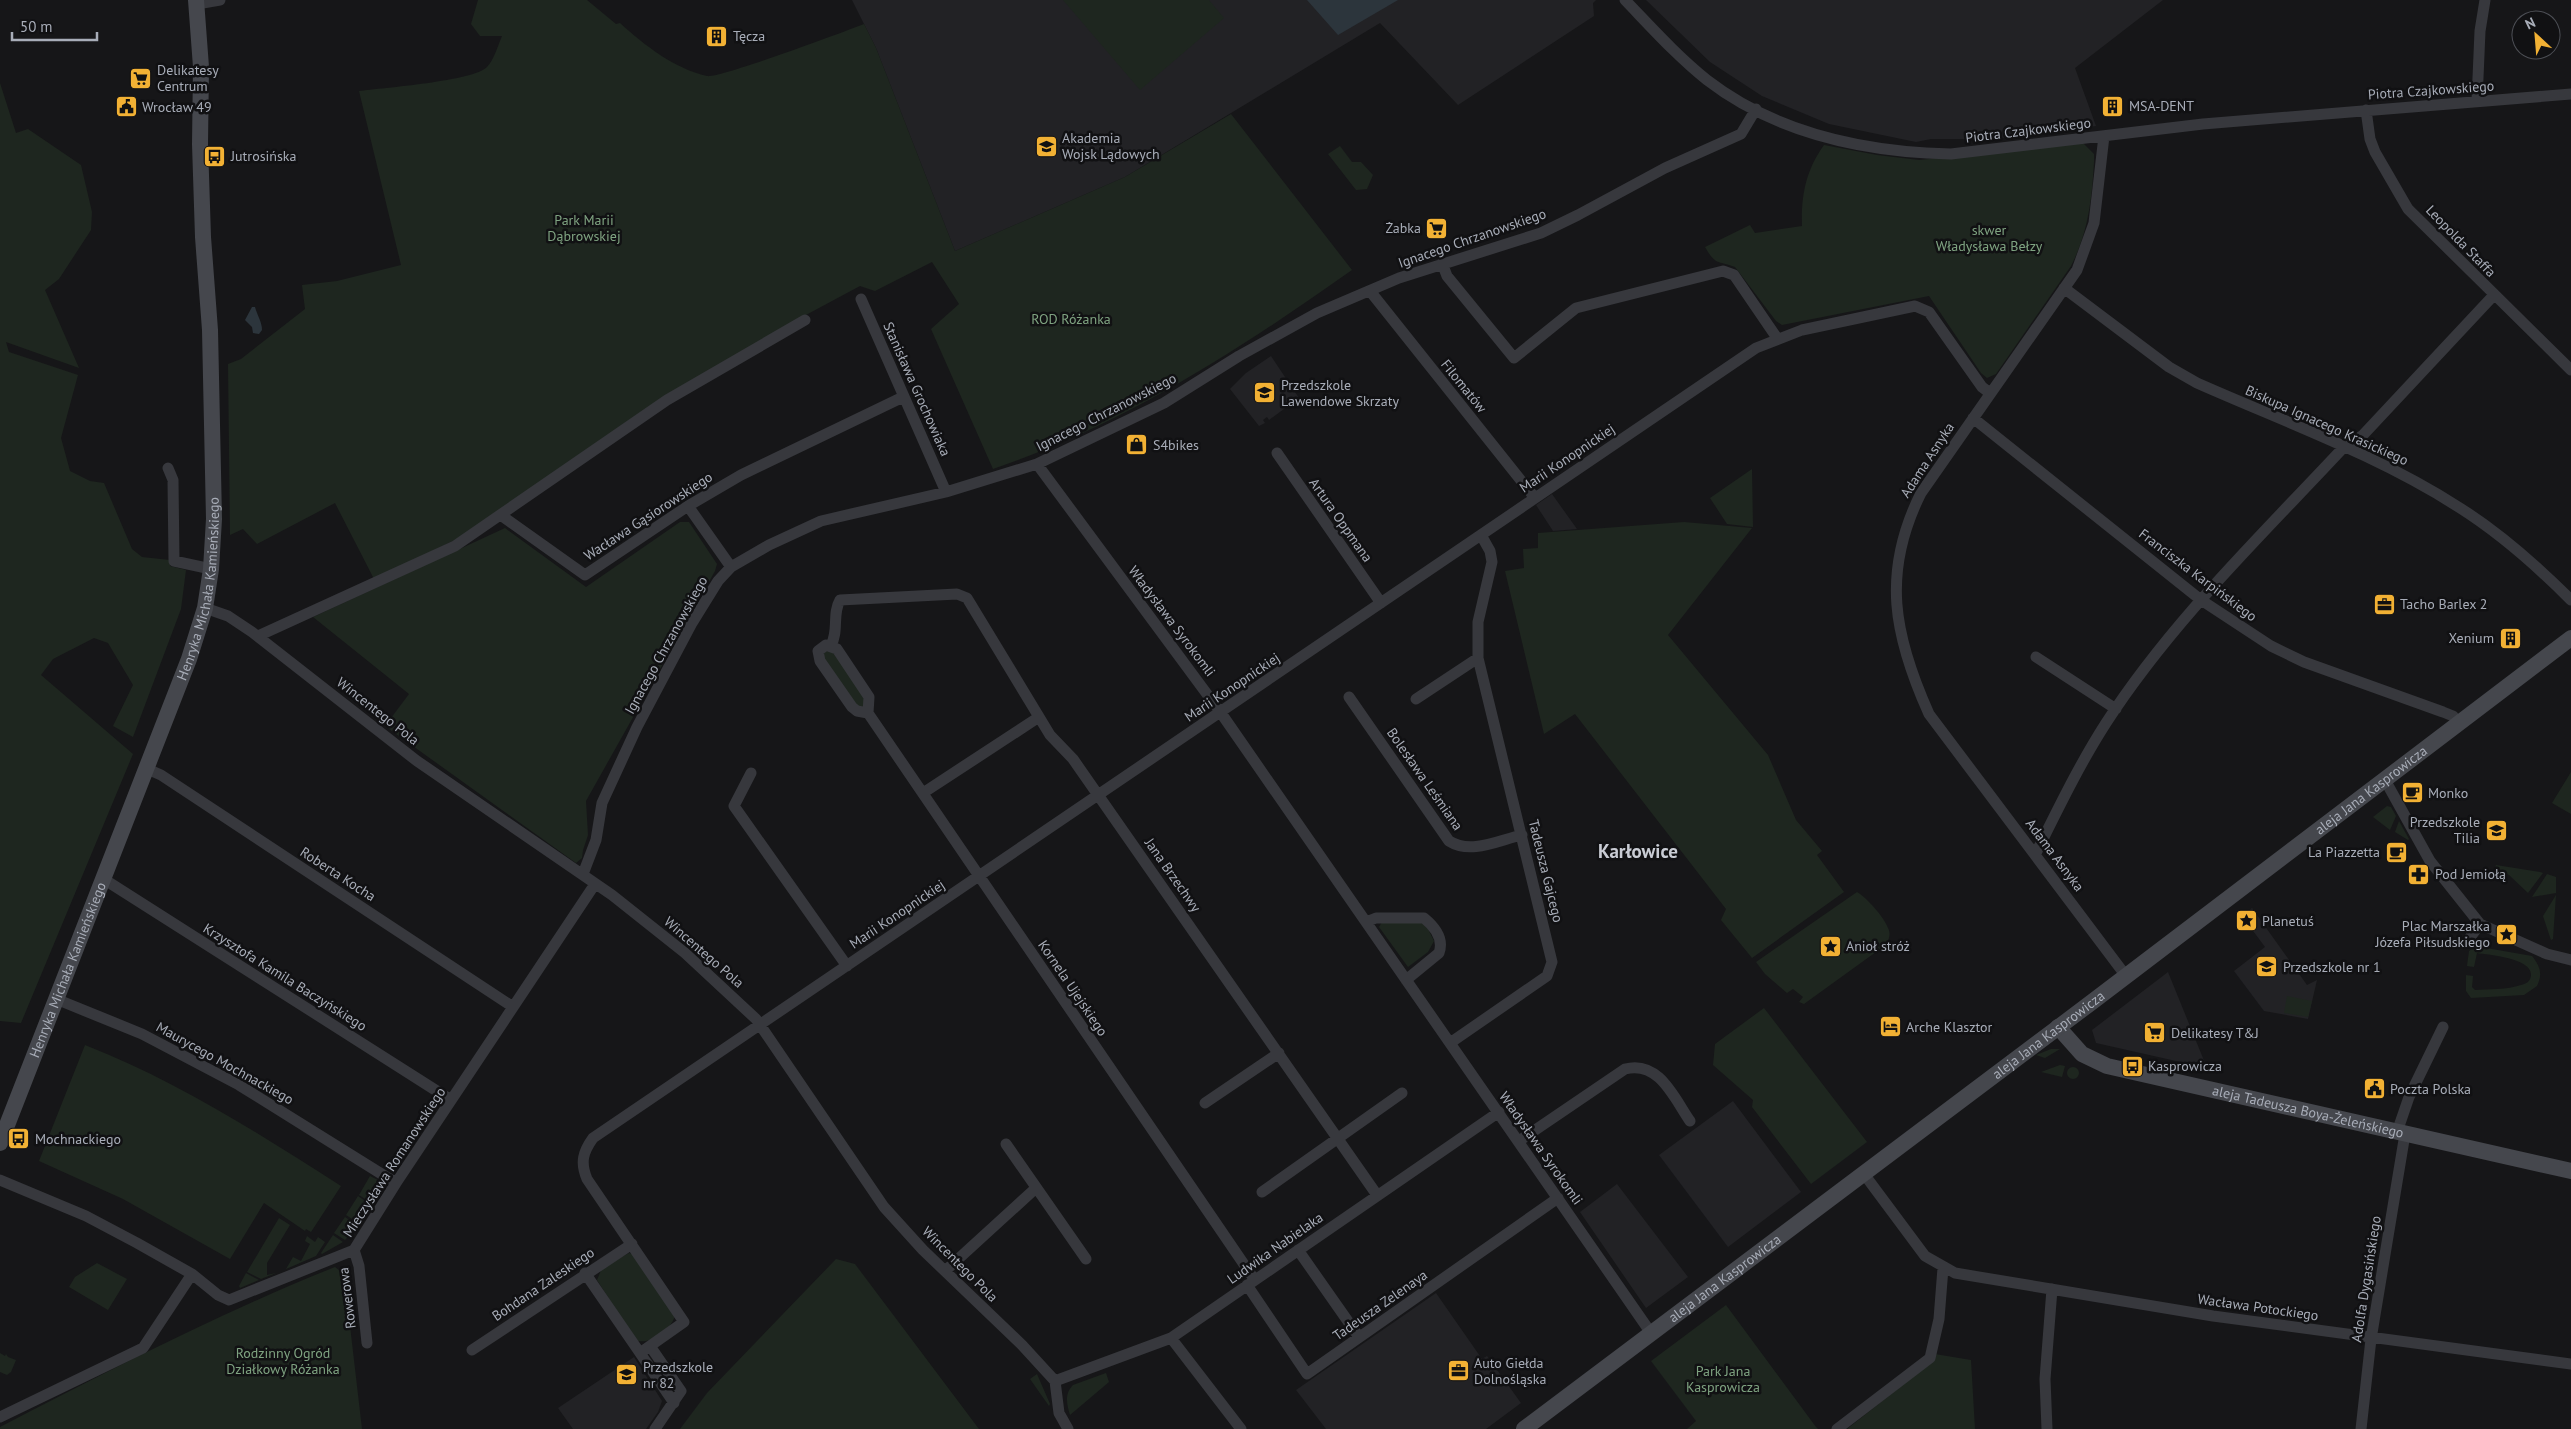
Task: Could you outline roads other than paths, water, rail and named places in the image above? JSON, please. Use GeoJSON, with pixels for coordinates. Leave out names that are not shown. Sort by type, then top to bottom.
{"type":"FeatureCollection","features":[{"type":"Feature","properties":{"kind":"street"},"geometry":{"type":"LineString","coordinates":[[196,2],[220,0]]}},
{"type":"Feature","properties":{"kind":"street","name":"Piotra Czajkowskiego"},"geometry":{"type":"LineString","coordinates":[[1624,0],[1665,42],[1705,78],[1756,110],[1818,136],[1858,146],[1908,153],[1951,154],[2203,124],[2571,94]]}},
{"type":"Feature","properties":{"kind":"street"},"geometry":{"type":"LineString","coordinates":[[2477,101],[2480,31],[2485,0]]}},
{"type":"Feature","properties":{"kind":"street","name":"Henryka Michała Kamieńskiego"},"geometry":{"type":"LineString","coordinates":[[0,1143],[145,768],[189,660],[205,608],[211,569],[214,512],[210,338],[203,237],[201,67],[196,2]]}},
{"type":"Feature","properties":{"kind":"street","name":"Ignacego Chrzanowskiego"},"geometry":{"type":"LineString","coordinates":[[582,874],[596,840],[602,803],[638,727],[692,623],[718,582],[731,567],[821,521],[946,492],[1037,464],[1164,403],[1239,356],[1316,313],[1442,263],[1541,233],[1578,215],[1665,168],[1741,134],[1756,110]]}},
{"type":"Feature","properties":{"kind":"street","name":"Leopolda Staffa"},"geometry":{"type":"LineString","coordinates":[[2366,110],[2370,139],[2375,152],[2408,209],[2493,296],[2571,370]]}},
{"type":"Feature","properties":{"kind":"street","name":"Adama Asnyka"},"geometry":{"type":"LineString","coordinates":[[2104,136],[2094,223],[2077,270],[1921,493],[1906,522],[1898,564],[1897,588],[1901,640],[1910,670],[1929,714],[2036,853],[2126,976]]}},
{"type":"Feature","properties":{"kind":"street"},"geometry":{"type":"LineString","coordinates":[[1442,263],[1447,276],[1514,358],[1576,308],[1724,271],[1734,275],[1777,338]]}},
{"type":"Feature","properties":{"kind":"street","name":"Biskupa Ignacego Krasickiego"},"geometry":{"type":"LineString","coordinates":[[2064,288],[2169,367],[2197,383],[2386,466],[2460,508],[2501,536],[2541,569],[2571,600]]}},
{"type":"Feature","properties":{"kind":"street","name":"Filomatów"},"geometry":{"type":"LineString","coordinates":[[1370,291],[1535,498]]}},
{"type":"Feature","properties":{"kind":"street"},"geometry":{"type":"LineString","coordinates":[[2036,853],[2078,771],[2116,709],[2201,600],[2343,448],[2363,435],[2493,296]]}},
{"type":"Feature","properties":{"kind":"street","name":"Stanisława Grochowiaka"},"geometry":{"type":"LineString","coordinates":[[861,299],[946,492]]}},
{"type":"Feature","properties":{"kind":"street","name":"Marii Konopnickiej"},"geometry":{"type":"LineString","coordinates":[[650,1346],[684,1322],[587,1179],[582,1158],[593,1138],[980,877],[1756,348],[1777,338],[1802,330],[1906,308],[1923,307],[1929,312],[1982,387],[1990,393]]}},
{"type":"Feature","properties":{"kind":"street"},"geometry":{"type":"LineString","coordinates":[[258,636],[437,556],[502,516],[546,482],[667,400],[805,320]]}},
{"type":"Feature","properties":{"kind":"street","name":"Wacława Gąsiorowskiego"},"geometry":{"type":"LineString","coordinates":[[502,516],[585,575],[688,506],[741,475],[903,398]]}},
{"type":"Feature","properties":{"kind":"street","name":"Franciszka Karpińskiego"},"geometry":{"type":"LineString","coordinates":[[1973,418],[2201,600],[2271,646],[2304,662],[2443,712],[2452,716],[2458,723]]}},
{"type":"Feature","properties":{"kind":"street","name":"Artura Oppmana"},"geometry":{"type":"LineString","coordinates":[[1277,453],[1381,604]]}},
{"type":"Feature","properties":{"kind":"street","name":"Władysława Syrokomli"},"geometry":{"type":"LineString","coordinates":[[1037,464],[1221,713],[1652,1333]]}},
{"type":"Feature","properties":{"kind":"street"},"geometry":{"type":"LineString","coordinates":[[168,468],[173,480],[174,562],[211,569]]}},
{"type":"Feature","properties":{"kind":"street"},"geometry":{"type":"LineString","coordinates":[[688,506],[731,567]]}},
{"type":"Feature","properties":{"kind":"street","name":"Tadeusza Gajcego"},"geometry":{"type":"LineString","coordinates":[[1450,1043],[1546,976],[1552,962],[1478,658],[1476,642],[1478,622],[1492,562],[1490,551],[1481,535]]}},
{"type":"Feature","properties":{"kind":"street","name":"Jana Brzechwy"},"geometry":{"type":"LineString","coordinates":[[831,645],[835,634],[837,605],[840,600],[963,595],[971,603],[1039,717],[1098,795],[1377,1196]]}},
{"type":"Feature","properties":{"kind":"street","name":"Wincentego Pola"},"geometry":{"type":"LineString","coordinates":[[205,608],[228,616],[258,636],[417,761],[612,895],[685,953],[756,1018],[872,1190],[891,1214],[945,1271],[1022,1345],[1055,1381]]}},
{"type":"Feature","properties":{"kind":"street","name":"aleja Jana Kasprowicza"},"geometry":{"type":"LineString","coordinates":[[1524,1429],[2571,638]]}},
{"type":"Feature","properties":{"kind":"street","name":"Kornela Ujejskiego"},"geometry":{"type":"LineString","coordinates":[[868,713],[857,711],[852,706],[820,661],[818,651],[826,644],[837,649],[868,697],[868,713],[1251,1282]]}},
{"type":"Feature","properties":{"kind":"street"},"geometry":{"type":"LineString","coordinates":[[2036,657],[2116,709]]}},
{"type":"Feature","properties":{"kind":"street"},"geometry":{"type":"LineString","coordinates":[[1416,699],[1478,658]]}},
{"type":"Feature","properties":{"kind":"street","name":"Bolesława Leśmiana"},"geometry":{"type":"LineString","coordinates":[[1349,697],[1450,841],[1458,847],[1468,848],[1522,834]]}},
{"type":"Feature","properties":{"kind":"street"},"geometry":{"type":"LineString","coordinates":[[923,793],[1039,717]]}},
{"type":"Feature","properties":{"kind":"street","name":"Roberta Kocha"},"geometry":{"type":"LineString","coordinates":[[145,768],[162,775],[512,1007]]}},
{"type":"Feature","properties":{"kind":"street"},"geometry":{"type":"LineString","coordinates":[[751,773],[734,806],[847,966]]}},
{"type":"Feature","properties":{"kind":"street"},"geometry":{"type":"LineString","coordinates":[[2385,780],[2430,861],[2480,924],[2546,954],[2571,960]]}},
{"type":"Feature","properties":{"kind":"street","name":"Krzysztofa Kamila Baczyńskiego"},"geometry":{"type":"LineString","coordinates":[[102,878],[451,1100]]}},
{"type":"Feature","properties":{"kind":"street","name":"Mieczysława Romanowskiego"},"geometry":{"type":"LineString","coordinates":[[192,1274],[218,1295],[230,1300],[354,1250],[512,1007],[596,884]]}},
{"type":"Feature","properties":{"kind":"street"},"geometry":{"type":"LineString","coordinates":[[1366,922],[1376,918],[1424,918],[1432,924],[1441,940],[1439,953],[1406,980]]}},
{"type":"Feature","properties":{"kind":"street"},"geometry":{"type":"LineString","coordinates":[[2466,943],[2480,924]]}},
{"type":"Feature","properties":{"kind":"street","name":"Maurycego Mochnackiego"},"geometry":{"type":"LineString","coordinates":[[56,999],[142,1034],[239,1085],[396,1183]]}},
{"type":"Feature","properties":{"kind":"street","name":"aleja Tadeusza Boya-Żeleńskiego"},"geometry":{"type":"LineString","coordinates":[[2058,1026],[2082,1054],[2107,1066],[2571,1171]]}},
{"type":"Feature","properties":{"kind":"street","name":"Adolfa Dygasińskiego"},"geometry":{"type":"LineString","coordinates":[[2361,1429],[2371,1338],[2402,1115],[2443,1027]]}},
{"type":"Feature","properties":{"kind":"street"},"geometry":{"type":"LineString","coordinates":[[1205,1103],[1279,1053]]}},
{"type":"Feature","properties":{"kind":"street"},"geometry":{"type":"LineString","coordinates":[[1519,1141],[1625,1069],[1633,1067],[1648,1069],[1658,1075],[1690,1121]]}},
{"type":"Feature","properties":{"kind":"street"},"geometry":{"type":"LineString","coordinates":[[1262,1192],[1402,1093]]}},
{"type":"Feature","properties":{"kind":"street","name":"Ludwika Nabielaka"},"geometry":{"type":"LineString","coordinates":[[1055,1381],[1171,1338],[1498,1112]]}},
{"type":"Feature","properties":{"kind":"street"},"geometry":{"type":"LineString","coordinates":[[1006,1144],[1086,1259]]}},
{"type":"Feature","properties":{"kind":"street","name":"Wacława Potockiego"},"geometry":{"type":"LineString","coordinates":[[1864,1174],[1925,1256],[1943,1268],[1955,1273],[2213,1316],[2571,1364]]}},
{"type":"Feature","properties":{"kind":"street"},"geometry":{"type":"LineString","coordinates":[[0,1180],[86,1216],[192,1274],[143,1348],[0,1417]]}},
{"type":"Feature","properties":{"kind":"street"},"geometry":{"type":"LineString","coordinates":[[945,1271],[1036,1188]]}},
{"type":"Feature","properties":{"kind":"street","name":"Tadeusza Zelenaya"},"geometry":{"type":"LineString","coordinates":[[1251,1282],[1307,1374],[1558,1198]]}},
{"type":"Feature","properties":{"kind":"street","name":"Bohdana Zaleskiego"},"geometry":{"type":"LineString","coordinates":[[472,1350],[585,1273],[632,1244]]}},
{"type":"Feature","properties":{"kind":"street","name":"Rowerowa"},"geometry":{"type":"LineString","coordinates":[[354,1250],[359,1266],[367,1343]]}},
{"type":"Feature","properties":{"kind":"street"},"geometry":{"type":"LineString","coordinates":[[1298,1250],[1359,1338]]}},
{"type":"Feature","properties":{"kind":"street"},"geometry":{"type":"LineString","coordinates":[[1837,1429],[1930,1358],[1939,1319],[1943,1268]]}},
{"type":"Feature","properties":{"kind":"street"},"geometry":{"type":"LineString","coordinates":[[585,1273],[674,1403]]}},
{"type":"Feature","properties":{"kind":"street"},"geometry":{"type":"LineString","coordinates":[[2047,1429],[2045,1380],[2052,1289]]}},
{"type":"Feature","properties":{"kind":"street"},"geometry":{"type":"LineString","coordinates":[[1171,1338],[1241,1429]]}},
{"type":"Feature","properties":{"kind":"street"},"geometry":{"type":"LineString","coordinates":[[640,1353],[650,1346],[681,1391],[655,1429]]}},
{"type":"Feature","properties":{"kind":"street"},"geometry":{"type":"LineString","coordinates":[[1055,1381],[1059,1413],[1068,1429]]}},
{"type":"Feature","properties":{"kind":"place","name":"Tęcza"},"geometry":{"type":"Point","coordinates":[717,36]}},
{"type":"Feature","properties":{"kind":"place","name":"Delikatesy Centrum"},"geometry":{"type":"Point","coordinates":[141,78]}},
{"type":"Feature","properties":{"kind":"place","name":"MSA-DENT"},"geometry":{"type":"Point","coordinates":[2113,106]}},
{"type":"Feature","properties":{"kind":"place","name":"Wrocław 49"},"geometry":{"type":"Point","coordinates":[126,107]}},
{"type":"Feature","properties":{"kind":"place","name":"Akademia Wojsk Lądowych"},"geometry":{"type":"Point","coordinates":[1046,146]}},
{"type":"Feature","properties":{"kind":"place","name":"Jutrosińska"},"geometry":{"type":"Point","coordinates":[215,156]}},
{"type":"Feature","properties":{"kind":"place","name":"Żabka"},"geometry":{"type":"Point","coordinates":[1437,228]}},
{"type":"Feature","properties":{"kind":"place","name":"Przedszkole Lawendowe Skrzaty"},"geometry":{"type":"Point","coordinates":[1265,393]}},
{"type":"Feature","properties":{"kind":"place","name":"S4bikes"},"geometry":{"type":"Point","coordinates":[1137,445]}},
{"type":"Feature","properties":{"kind":"place","name":"Tacho Barlex 2"},"geometry":{"type":"Point","coordinates":[2384,604]}},
{"type":"Feature","properties":{"kind":"place","name":"Xenium"},"geometry":{"type":"Point","coordinates":[2510,638]}},
{"type":"Feature","properties":{"kind":"place","name":"Monko"},"geometry":{"type":"Point","coordinates":[2412,793]}},
{"type":"Feature","properties":{"kind":"place","name":"Przedszkole Tilia"},"geometry":{"type":"Point","coordinates":[2496,830]}},
{"type":"Feature","properties":{"kind":"place","name":"La Piazzetta"},"geometry":{"type":"Point","coordinates":[2396,852]}},
{"type":"Feature","properties":{"kind":"place","name":"Pod Jemiołą"},"geometry":{"type":"Point","coordinates":[2419,874]}},
{"type":"Feature","properties":{"kind":"place","name":"Planetuś"},"geometry":{"type":"Point","coordinates":[2246,921]}},
{"type":"Feature","properties":{"kind":"place","name":"Plac Marszałka Józefa Piłsudskiego"},"geometry":{"type":"Point","coordinates":[2506,934]}},
{"type":"Feature","properties":{"kind":"place","name":"Anioł stróż"},"geometry":{"type":"Point","coordinates":[1830,946]}},
{"type":"Feature","properties":{"kind":"place","name":"Przedszkole nr 1"},"geometry":{"type":"Point","coordinates":[2267,967]}},
{"type":"Feature","properties":{"kind":"place","name":"Arche Klasztor"},"geometry":{"type":"Point","coordinates":[1890,1027]}},
{"type":"Feature","properties":{"kind":"place","name":"Delikatesy T&J"},"geometry":{"type":"Point","coordinates":[2155,1033]}},
{"type":"Feature","properties":{"kind":"place","name":"Kasprowicza"},"geometry":{"type":"Point","coordinates":[2132,1066]}},
{"type":"Feature","properties":{"kind":"place","name":"Poczta Polska"},"geometry":{"type":"Point","coordinates":[2374,1089]}},
{"type":"Feature","properties":{"kind":"place","name":"Mochnackiego"},"geometry":{"type":"Point","coordinates":[19,1139]}},
{"type":"Feature","properties":{"kind":"place","name":"Auto Giełda Dolnośląska"},"geometry":{"type":"Point","coordinates":[1458,1371]}},
{"type":"Feature","properties":{"kind":"place","name":"Przedszkole nr 82"},"geometry":{"type":"Point","coordinates":[627,1375]}},
{"type":"Feature","properties":{"kind":"district","name":"Karłowice"},"geometry":{"type":"Point","coordinates":[1638,851]}},
{"type":"Feature","properties":{"kind":"park label","name":"Park Marii Dąbrowskiej"},"geometry":{"type":"Point","coordinates":[584,228]}},
{"type":"Feature","properties":{"kind":"park label","name":"skwer Władysława Bełzy"},"geometry":{"type":"Point","coordinates":[1989,238]}},
{"type":"Feature","properties":{"kind":"park label","name":"ROD Różanka"},"geometry":{"type":"Point","coordinates":[1071,319]}},
{"type":"Feature","properties":{"kind":"park label","name":"Rodzinny Ogród Działkowy Różanka"},"geometry":{"type":"Point","coordinates":[283,1362]}},
{"type":"Feature","properties":{"kind":"park label","name":"Park Jana Kasprowicza"},"geometry":{"type":"Point","coordinates":[1723,1379]}}]}
